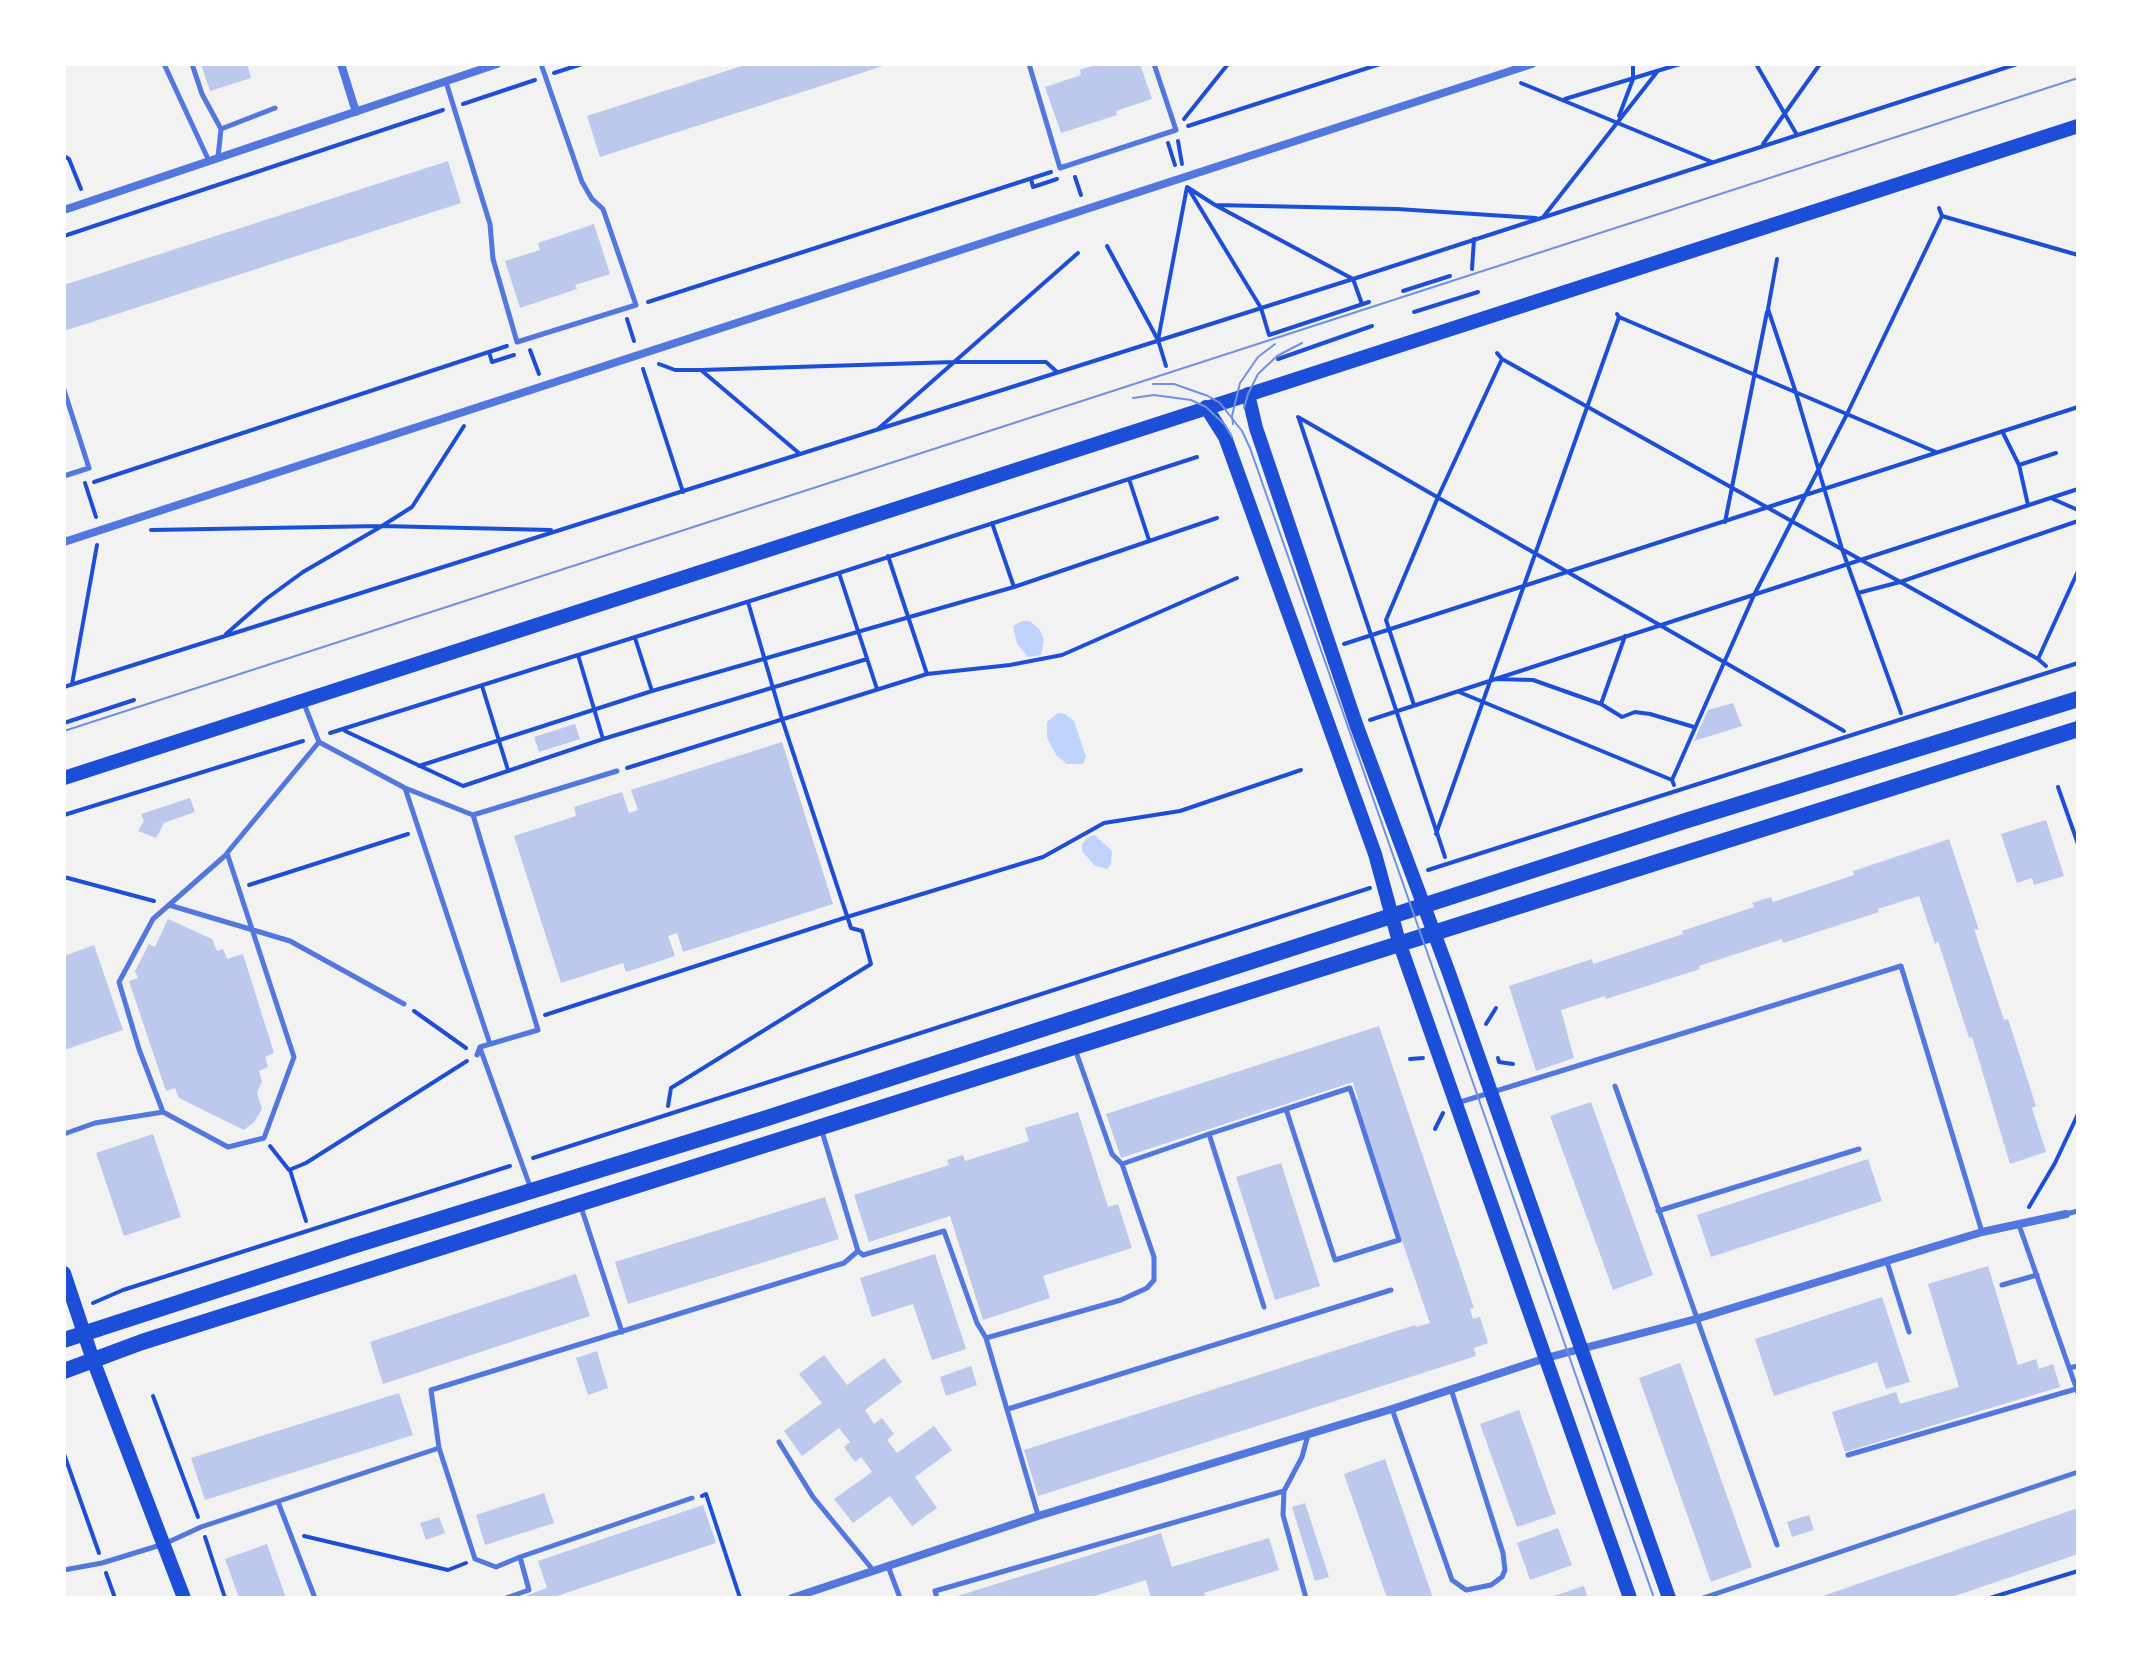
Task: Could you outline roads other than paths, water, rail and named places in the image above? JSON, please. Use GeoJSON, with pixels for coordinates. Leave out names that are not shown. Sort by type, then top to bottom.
{"type":"FeatureCollection","features":[{"type":"Feature","properties":{"kind":"main road"},"geometry":{"type":"LineString","coordinates":[[64,778],[2078,126]]}},
{"type":"Feature","properties":{"kind":"main road"},"geometry":{"type":"LineString","coordinates":[[1248,394],[1256,428],[1356,724],[1491,1092],[1669,1598]]}},
{"type":"Feature","properties":{"kind":"main road"},"geometry":{"type":"LineString","coordinates":[[1206,407],[1225,437],[1375,854],[1399,942],[1630,1598]]}},
{"type":"Feature","properties":{"kind":"main road"},"geometry":{"type":"LineString","coordinates":[[64,1340],[2078,699]]}},
{"type":"Feature","properties":{"kind":"main road"},"geometry":{"type":"LineString","coordinates":[[64,1371],[142,1342],[2078,729]]}},
{"type":"Feature","properties":{"kind":"main road"},"geometry":{"type":"LineString","coordinates":[[64,1273],[93,1360],[184,1598]]}},
{"type":"Feature","properties":{"kind":"street"},"geometry":{"type":"LineString","coordinates":[[341,64],[356,112]]}},
{"type":"Feature","properties":{"kind":"street"},"geometry":{"type":"LineString","coordinates":[[64,210],[497,64]]}},
{"type":"Feature","properties":{"kind":"street"},"geometry":{"type":"LineString","coordinates":[[64,542],[1532,64]]}},
{"type":"Feature","properties":{"kind":"street"},"geometry":{"type":"LineString","coordinates":[[792,1598],[1038,1516],[1392,1409],[1546,1358],[1696,1319],[1982,1232],[2066,1214]]}},
{"type":"Feature","properties":{"kind":"lane"},"geometry":{"type":"LineString","coordinates":[[164,64],[214,159]]}},
{"type":"Feature","properties":{"kind":"lane"},"geometry":{"type":"LineString","coordinates":[[192,64],[202,94],[221,129],[214,159]]}},
{"type":"Feature","properties":{"kind":"lane"},"geometry":{"type":"LineString","coordinates":[[445,81],[490,224],[493,259],[517,342],[636,305],[603,209],[592,199],[582,182],[541,64]]}},
{"type":"Feature","properties":{"kind":"lane"},"geometry":{"type":"LineString","coordinates":[[1029,64],[1060,168],[1176,130],[1154,64]]}},
{"type":"Feature","properties":{"kind":"lane"},"geometry":{"type":"LineString","coordinates":[[221,129],[275,108]]}},
{"type":"Feature","properties":{"kind":"lane"},"geometry":{"type":"LineString","coordinates":[[64,390],[89,468],[64,476]]}},
{"type":"Feature","properties":{"kind":"lane"},"geometry":{"type":"LineString","coordinates":[[303,700],[318,740],[405,788],[473,815],[617,771]]}},
{"type":"Feature","properties":{"kind":"lane"},"geometry":{"type":"LineString","coordinates":[[163,1112],[139,1049],[119,982],[153,919],[227,853],[318,740]]}},
{"type":"Feature","properties":{"kind":"lane"},"geometry":{"type":"LineString","coordinates":[[405,788],[490,1044]]}},
{"type":"Feature","properties":{"kind":"lane"},"geometry":{"type":"LineString","coordinates":[[473,815],[538,1030],[480,1047]]}},
{"type":"Feature","properties":{"kind":"lane"},"geometry":{"type":"LineString","coordinates":[[64,1134],[95,1123],[163,1112],[228,1147],[264,1138],[294,1057],[227,853]]}},
{"type":"Feature","properties":{"kind":"lane"},"geometry":{"type":"LineString","coordinates":[[168,904],[290,941],[404,1004]]}},
{"type":"Feature","properties":{"kind":"lane"},"geometry":{"type":"LineString","coordinates":[[1456,1103],[1901,966],[1982,1232]]}},
{"type":"Feature","properties":{"kind":"lane"},"geometry":{"type":"LineString","coordinates":[[986,1338],[1121,1300],[1147,1288],[1154,1280],[1154,1257],[1122,1164],[1112,1154],[1074,1046]]}},
{"type":"Feature","properties":{"kind":"lane"},"geometry":{"type":"LineString","coordinates":[[480,1047],[532,1192]]}},
{"type":"Feature","properties":{"kind":"lane"},"geometry":{"type":"LineString","coordinates":[[477,1055],[480,1047]]}},
{"type":"Feature","properties":{"kind":"lane"},"geometry":{"type":"LineString","coordinates":[[1615,1086],[1777,1545]]}},
{"type":"Feature","properties":{"kind":"lane"},"geometry":{"type":"LineString","coordinates":[[1122,1164],[1209,1134],[1350,1088],[1399,1240],[1335,1260],[1286,1109]]}},
{"type":"Feature","properties":{"kind":"lane"},"geometry":{"type":"LineString","coordinates":[[821,1128],[858,1251],[863,1255],[944,1231],[977,1323],[986,1338],[1038,1516]]}},
{"type":"Feature","properties":{"kind":"lane"},"geometry":{"type":"LineString","coordinates":[[1209,1134],[1264,1307]]}},
{"type":"Feature","properties":{"kind":"lane"},"geometry":{"type":"LineString","coordinates":[[1658,1211],[1859,1149]]}},
{"type":"Feature","properties":{"kind":"lane"},"geometry":{"type":"LineString","coordinates":[[580,1203],[622,1332]]}},
{"type":"Feature","properties":{"kind":"lane"},"geometry":{"type":"LineString","coordinates":[[2066,1214],[2078,1211]]}},
{"type":"Feature","properties":{"kind":"lane"},"geometry":{"type":"LineString","coordinates":[[1848,1455],[2077,1391],[2019,1225]]}},
{"type":"Feature","properties":{"kind":"lane"},"geometry":{"type":"LineString","coordinates":[[692,1498],[496,1567],[475,1559],[439,1448],[431,1390],[844,1263],[858,1251]]}},
{"type":"Feature","properties":{"kind":"lane"},"geometry":{"type":"LineString","coordinates":[[1887,1261],[1909,1332]]}},
{"type":"Feature","properties":{"kind":"lane"},"geometry":{"type":"LineString","coordinates":[[2002,1285],[2037,1275]]}},
{"type":"Feature","properties":{"kind":"lane"},"geometry":{"type":"LineString","coordinates":[[1008,1409],[1391,1290]]}},
{"type":"Feature","properties":{"kind":"lane"},"geometry":{"type":"LineString","coordinates":[[2069,1368],[2078,1366]]}},
{"type":"Feature","properties":{"kind":"lane"},"geometry":{"type":"LineString","coordinates":[[1392,1409],[1452,1580],[1466,1590],[1491,1585],[1502,1577],[1505,1570],[1503,1553],[1451,1389]]}},
{"type":"Feature","properties":{"kind":"lane"},"geometry":{"type":"LineString","coordinates":[[1306,1598],[1283,1515],[1284,1491],[1302,1457],[1308,1435]]}},
{"type":"Feature","properties":{"kind":"lane"},"geometry":{"type":"LineString","coordinates":[[779,1442],[813,1497],[873,1570]]}},
{"type":"Feature","properties":{"kind":"lane"},"geometry":{"type":"LineString","coordinates":[[64,1570],[102,1563],[164,1544],[201,1527],[439,1448]]}},
{"type":"Feature","properties":{"kind":"lane"},"geometry":{"type":"LineString","coordinates":[[1703,1598],[2078,1472]]}},
{"type":"Feature","properties":{"kind":"lane"},"geometry":{"type":"LineString","coordinates":[[937,1598],[935,1591],[1284,1491]]}},
{"type":"Feature","properties":{"kind":"lane"},"geometry":{"type":"LineString","coordinates":[[278,1502],[315,1598]]}},
{"type":"Feature","properties":{"kind":"lane"},"geometry":{"type":"LineString","coordinates":[[506,1598],[529,1590],[520,1557]]}},
{"type":"Feature","properties":{"kind":"lane"},"geometry":{"type":"LineString","coordinates":[[888,1565],[900,1598]]}},
{"type":"Feature","properties":{"kind":"water"},"geometry":{"type":"Polygon","coordinates":[[[1030,621],[1040,630],[1044,640],[1041,655],[1028,657],[1017,644],[1013,626],[1030,621]]]}},
{"type":"Feature","properties":{"kind":"water"},"geometry":{"type":"Polygon","coordinates":[[[1058,713],[1074,721],[1086,757],[1083,764],[1067,764],[1057,756],[1047,738],[1047,722],[1058,713]]]}},
{"type":"Feature","properties":{"kind":"water"},"geometry":{"type":"Polygon","coordinates":[[[1095,835],[1112,851],[1111,864],[1107,869],[1095,866],[1082,851],[1082,844],[1095,835]]]}},
{"type":"Feature","properties":{"kind":"tram line"},"geometry":{"type":"LineString","coordinates":[[64,731],[2078,78]]}},
{"type":"Feature","properties":{"kind":"tram line"},"geometry":{"type":"LineString","coordinates":[[1244,408],[1258,374],[1277,356],[1302,343]]}},
{"type":"Feature","properties":{"kind":"tram line"},"geometry":{"type":"LineString","coordinates":[[1233,424],[1240,383],[1258,357],[1275,344]]}},
{"type":"Feature","properties":{"kind":"tram line"},"geometry":{"type":"LineString","coordinates":[[1153,384],[1174,384],[1220,403],[1242,431],[1250,448],[1654,1598]]}},
{"type":"Feature","properties":{"kind":"tram line"},"geometry":{"type":"LineString","coordinates":[[1133,398],[1154,395],[1191,400],[1206,407],[1225,425],[1232,437]]}}]}
